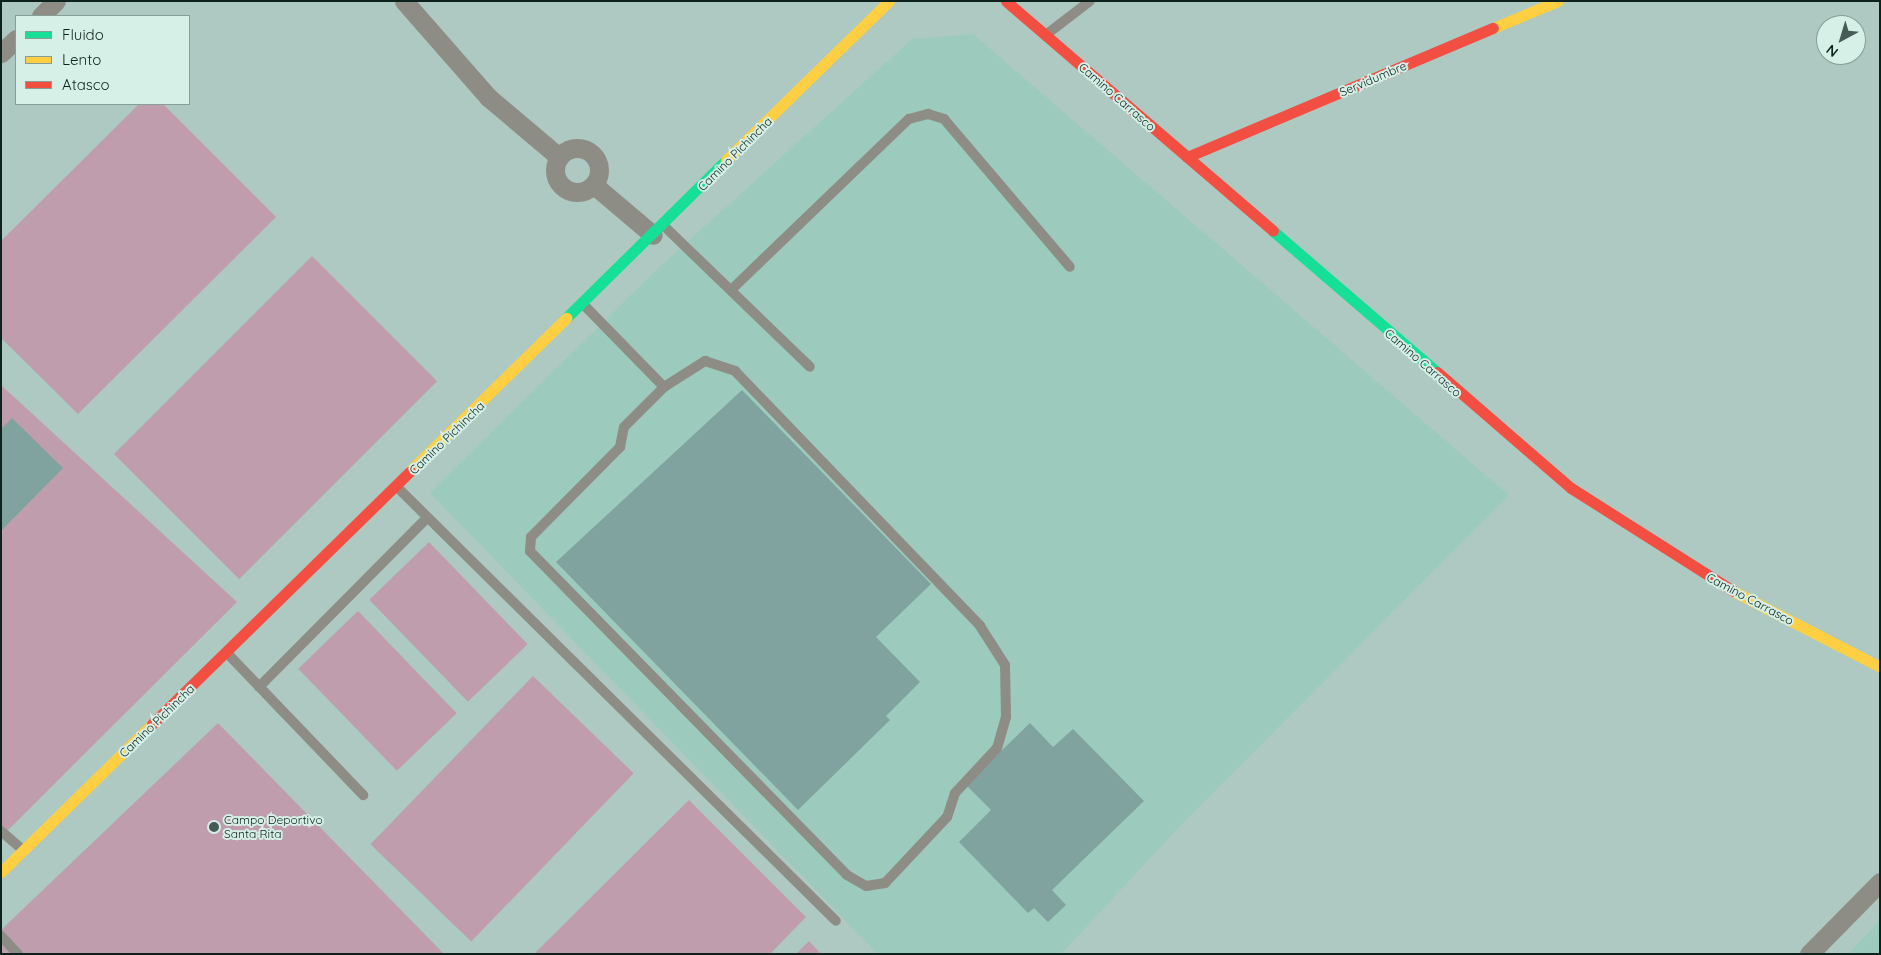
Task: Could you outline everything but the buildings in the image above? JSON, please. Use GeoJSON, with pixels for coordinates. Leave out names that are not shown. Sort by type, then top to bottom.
{"type":"FeatureCollection","features":[{"type":"Feature","properties":{"kind":"street"},"geometry":{"type":"LineString","coordinates":[[41,15],[56,1]]}},
{"type":"Feature","properties":{"kind":"street"},"geometry":{"type":"LineString","coordinates":[[404,1],[488,96],[559,157]]}},
{"type":"Feature","properties":{"kind":"street","name":"Camino Pichincha"},"geometry":{"type":"LineString","coordinates":[[1,872],[583,304],[890,1]]}},
{"type":"Feature","properties":{"kind":"street","name":"Camino Carrasco"},"geometry":{"type":"LineString","coordinates":[[1006,1],[1572,488],[1703,575],[1880,667]]}},
{"type":"Feature","properties":{"kind":"street","name":"Servidumbre"},"geometry":{"type":"LineString","coordinates":[[1187,157],[1558,1]]}},
{"type":"Feature","properties":{"kind":"street"},"geometry":{"type":"LineString","coordinates":[[2,52],[15,40]]}},
{"type":"Feature","properties":{"kind":"street"},"geometry":{"type":"LineString","coordinates":[[570,149],[584,149],[596,158],[599,172],[594,185],[583,192],[569,191],[558,183],[554,170],[559,157],[570,149]]}},
{"type":"Feature","properties":{"kind":"street"},"geometry":{"type":"LineString","coordinates":[[594,185],[658,230]]}},
{"type":"Feature","properties":{"kind":"street"},"geometry":{"type":"LineString","coordinates":[[1809,954],[1880,882]]}},
{"type":"Feature","properties":{"kind":"lane"},"geometry":{"type":"LineString","coordinates":[[1045,36],[1090,1]]}},
{"type":"Feature","properties":{"kind":"lane"},"geometry":{"type":"LineString","coordinates":[[731,290],[909,119],[928,114],[944,119],[1070,267]]}},
{"type":"Feature","properties":{"kind":"lane"},"geometry":{"type":"LineString","coordinates":[[658,230],[731,290],[810,367]]}},
{"type":"Feature","properties":{"kind":"lane"},"geometry":{"type":"LineString","coordinates":[[583,304],[664,387]]}},
{"type":"Feature","properties":{"kind":"lane"},"geometry":{"type":"LineString","coordinates":[[705,361],[735,371],[980,626],[1005,665],[1007,702],[997,748],[955,793],[947,817],[885,884],[866,886],[847,875],[530,551],[531,537],[620,447],[624,427],[664,387],[705,361]]}},
{"type":"Feature","properties":{"kind":"lane"},"geometry":{"type":"LineString","coordinates":[[396,487],[836,921]]}},
{"type":"Feature","properties":{"kind":"lane"},"geometry":{"type":"LineString","coordinates":[[259,687],[427,518]]}},
{"type":"Feature","properties":{"kind":"lane"},"geometry":{"type":"LineString","coordinates":[[226,652],[362,795]]}},
{"type":"Feature","properties":{"kind":"lane"},"geometry":{"type":"LineString","coordinates":[[1,831],[24,851]]}},
{"type":"Feature","properties":{"kind":"lane"},"geometry":{"type":"LineString","coordinates":[[1,936],[18,954]]}},
{"type":"Feature","properties":{"kind":"shaded area"},"geometry":{"type":"Polygon","coordinates":[[[973,34],[1509,495],[1181,825],[1061,954],[878,954],[430,493],[654,272],[912,39],[973,34]]]}},
{"type":"Feature","properties":{"kind":"shaded area"},"geometry":{"type":"Polygon","coordinates":[[[138,105],[164,105],[276,217],[78,414],[1,338],[1,241],[138,105]]]}},
{"type":"Feature","properties":{"kind":"shaded area"},"geometry":{"type":"Polygon","coordinates":[[[312,256],[437,381],[239,579],[114,454],[312,256]]]}},
{"type":"Feature","properties":{"kind":"shaded area"},"geometry":{"type":"Polygon","coordinates":[[[1,385],[237,602],[1,837],[1,385]]]}},
{"type":"Feature","properties":{"kind":"shaded area"},"geometry":{"type":"Polygon","coordinates":[[[429,542],[528,644],[468,702],[369,600],[429,542]]]}},
{"type":"Feature","properties":{"kind":"shaded area"},"geometry":{"type":"Polygon","coordinates":[[[358,611],[457,713],[397,771],[298,669],[358,611]]]}},
{"type":"Feature","properties":{"kind":"shaded area"},"geometry":{"type":"Polygon","coordinates":[[[533,676],[634,773],[471,942],[370,844],[533,676]]]}},
{"type":"Feature","properties":{"kind":"shaded area","name":"Campo Deportivo Santa Rita"},"geometry":{"type":"Polygon","coordinates":[[[218,723],[444,954],[1,954],[1,930],[218,723]]]}},
{"type":"Feature","properties":{"kind":"shaded area"},"geometry":{"type":"Polygon","coordinates":[[[689,800],[806,917],[770,954],[534,954],[689,800]]]}},
{"type":"Feature","properties":{"kind":"shaded area"},"geometry":{"type":"Polygon","coordinates":[[[1880,921],[1880,954],[1848,954],[1880,921]]]}},
{"type":"Feature","properties":{"kind":"shaded area"},"geometry":{"type":"Polygon","coordinates":[[[809,941],[821,954],[796,954],[809,941]]]}},
{"type":"Feature","properties":{"kind":"traffic: fast"},"geometry":{"type":"LineString","coordinates":[[566,318],[726,160]]}},
{"type":"Feature","properties":{"kind":"traffic: fast"},"geometry":{"type":"LineString","coordinates":[[1273,231],[1437,372]]}},
{"type":"Feature","properties":{"kind":"traffic: slow"},"geometry":{"type":"LineString","coordinates":[[726,160],[889,1]]}},
{"type":"Feature","properties":{"kind":"traffic: slow"},"geometry":{"type":"LineString","coordinates":[[1493,28],[1558,1]]}},
{"type":"Feature","properties":{"kind":"traffic: slow"},"geometry":{"type":"LineString","coordinates":[[410,471],[566,318]]}},
{"type":"Feature","properties":{"kind":"traffic: slow"},"geometry":{"type":"LineString","coordinates":[[1733,591],[1880,667]]}},
{"type":"Feature","properties":{"kind":"traffic: slow"},"geometry":{"type":"LineString","coordinates":[[1,872],[152,724]]}},
{"type":"Feature","properties":{"kind":"traffic: jam"},"geometry":{"type":"LineString","coordinates":[[1006,1],[1273,231]]}},
{"type":"Feature","properties":{"kind":"traffic: jam"},"geometry":{"type":"LineString","coordinates":[[1187,157],[1493,28]]}},
{"type":"Feature","properties":{"kind":"traffic: jam"},"geometry":{"type":"LineString","coordinates":[[1437,372],[1571,488],[1733,591]]}},
{"type":"Feature","properties":{"kind":"traffic: jam"},"geometry":{"type":"LineString","coordinates":[[152,724],[410,471]]}},
{"type":"Feature","properties":{"kind":"place","name":"Campo Deportivo Santa Rita"},"geometry":{"type":"Point","coordinates":[214,827]}}]}
